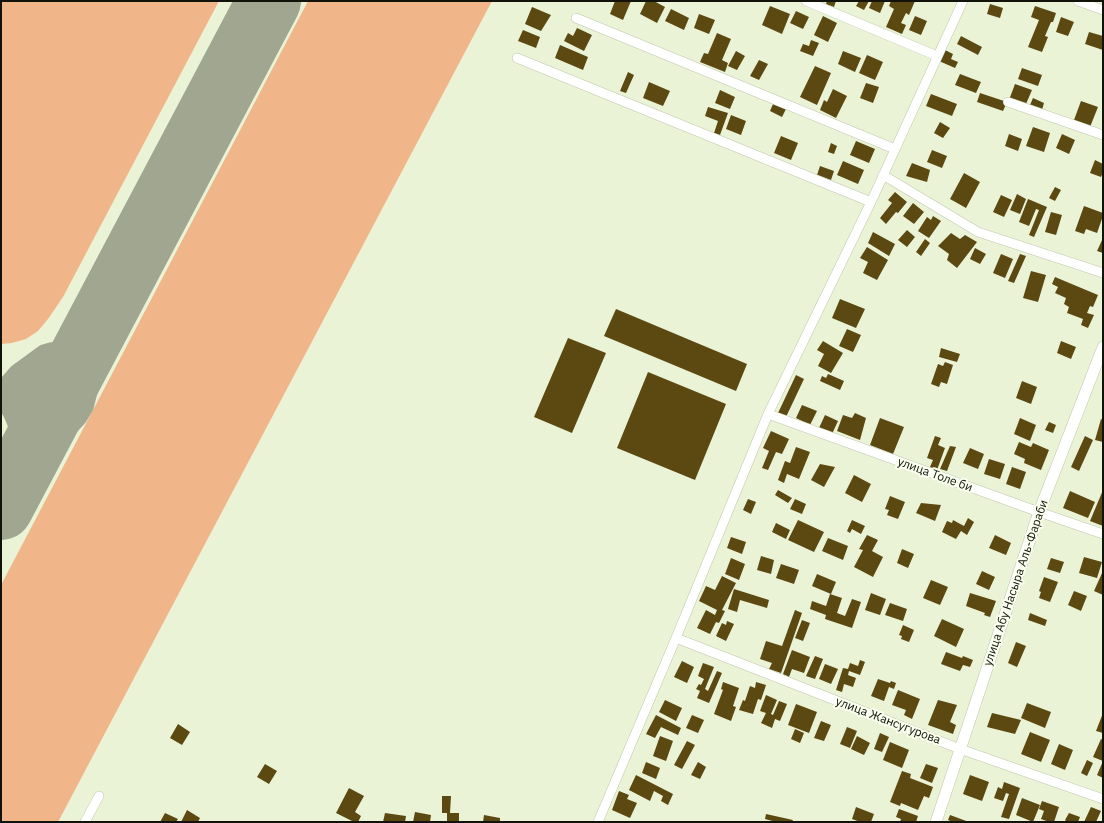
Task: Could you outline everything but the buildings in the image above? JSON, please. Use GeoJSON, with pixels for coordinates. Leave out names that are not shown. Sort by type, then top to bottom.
{"type":"FeatureCollection","features":[{"type":"Feature","properties":{"kind":"street"},"geometry":{"type":"LineString","coordinates":[[806,1],[937,56]]}},
{"type":"Feature","properties":{"kind":"street"},"geometry":{"type":"LineString","coordinates":[[598,822],[676,638],[768,414],[871,202],[963,1]]}},
{"type":"Feature","properties":{"kind":"street"},"geometry":{"type":"LineString","coordinates":[[1078,1],[1103,10]]}},
{"type":"Feature","properties":{"kind":"street"},"geometry":{"type":"LineString","coordinates":[[576,18],[895,149]]}},
{"type":"Feature","properties":{"kind":"street"},"geometry":{"type":"LineString","coordinates":[[517,58],[871,202]]}},
{"type":"Feature","properties":{"kind":"street"},"geometry":{"type":"LineString","coordinates":[[1008,102],[1103,135]]}},
{"type":"Feature","properties":{"kind":"street"},"geometry":{"type":"LineString","coordinates":[[883,175],[978,232],[1103,273]]}},
{"type":"Feature","properties":{"kind":"street","name":"улица Абу Насыра Аль-Фараби"},"geometry":{"type":"LineString","coordinates":[[936,822],[1040,512],[1103,346]]}},
{"type":"Feature","properties":{"kind":"street","name":"улица Толе би"},"geometry":{"type":"LineString","coordinates":[[768,414],[1103,534]]}},
{"type":"Feature","properties":{"kind":"street","name":"улица Жансугурова"},"geometry":{"type":"LineString","coordinates":[[676,638],[960,749],[1103,799]]}},
{"type":"Feature","properties":{"kind":"street"},"geometry":{"type":"LineString","coordinates":[[85,822],[99,796]]}},
{"type":"Feature","properties":{"kind":"shaded area"},"geometry":{"type":"Polygon","coordinates":[[[1,1],[219,1],[63,297],[38,331],[26,339],[1,344],[1,1]]]}},
{"type":"Feature","properties":{"kind":"shaded area"},"geometry":{"type":"Polygon","coordinates":[[[308,1],[492,1],[58,822],[1,822],[1,585],[308,1]]]}},
{"type":"Feature","properties":{"kind":"taxiway"},"geometry":{"type":"LineString","coordinates":[[1,398],[20,376],[46,357],[62,355],[77,364],[82,372],[85,389],[81,405],[75,415],[63,428],[33,450],[28,457]]}},
{"type":"Feature","properties":{"kind":"taxiway"},"geometry":{"type":"LineString","coordinates":[[1,390],[21,393],[40,390],[54,383],[77,364]]}},
{"type":"Feature","properties":{"kind":"taxiway"},"geometry":{"type":"LineString","coordinates":[[1,393],[12,405],[23,429],[23,466]]}},
{"type":"Feature","properties":{"kind":"taxiway"},"geometry":{"type":"LineString","coordinates":[[1,466],[5,480],[2,506]]}},
{"type":"Feature","properties":{"kind":"runway"},"geometry":{"type":"LineString","coordinates":[[1,508],[269,1]]}}]}
